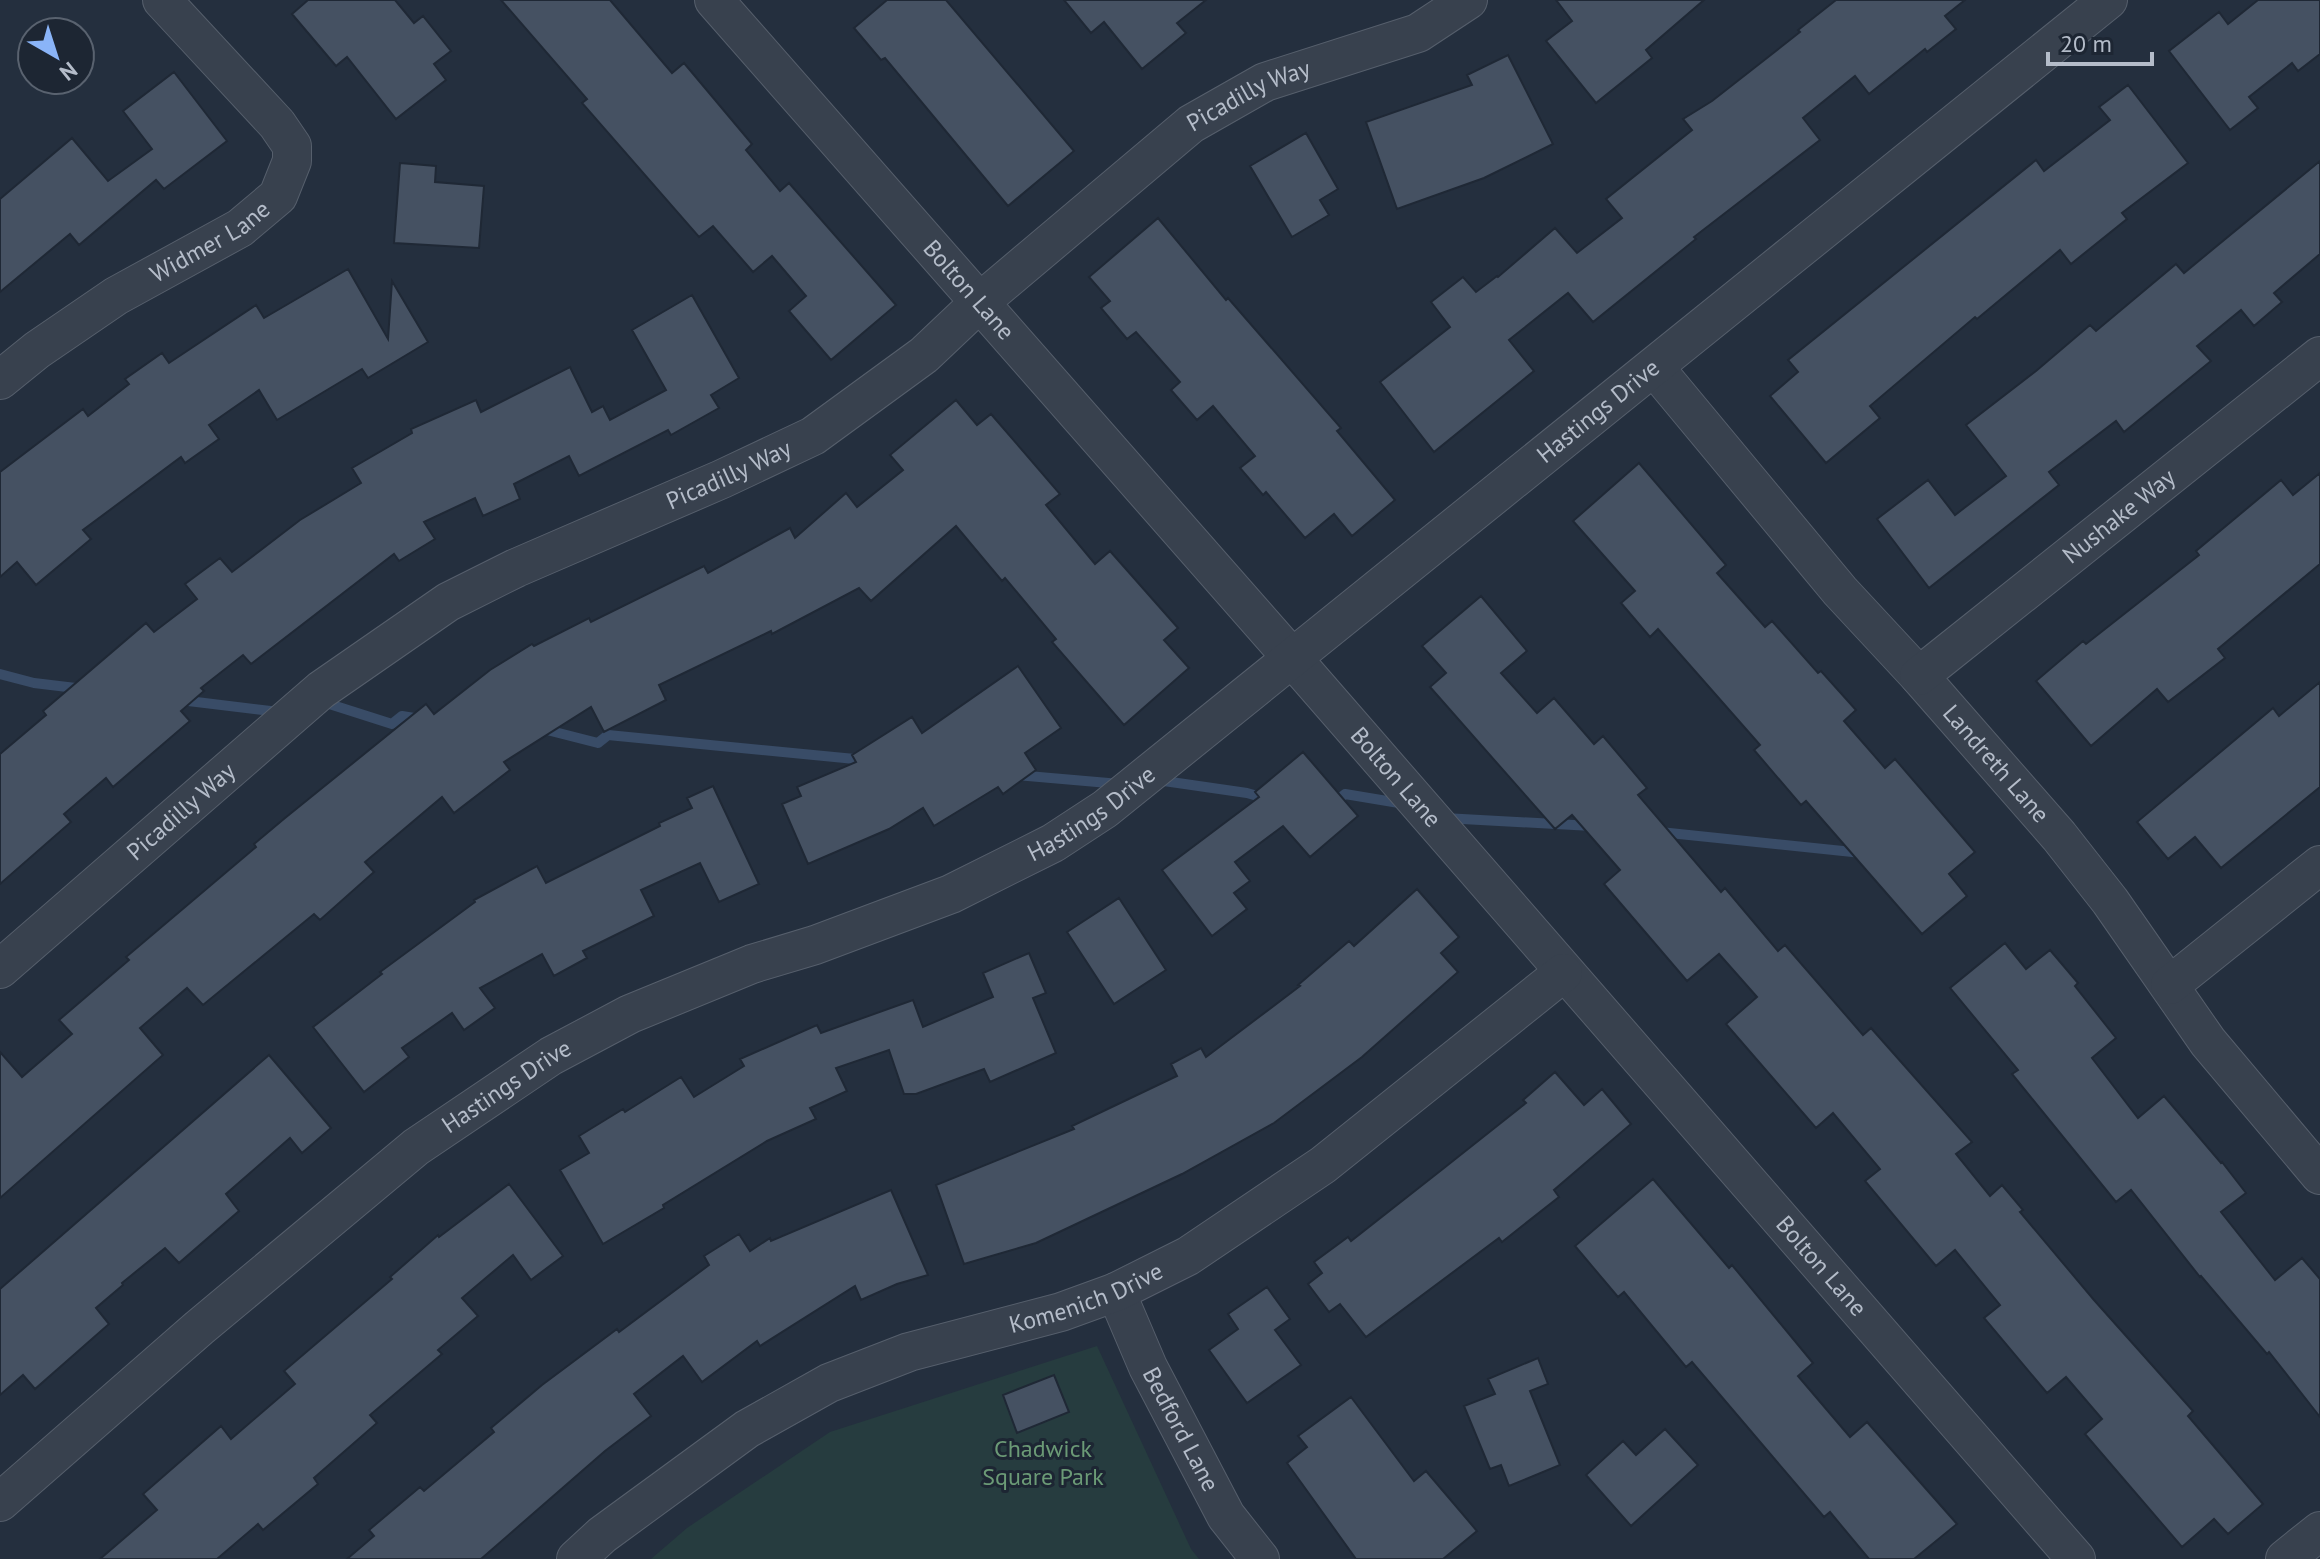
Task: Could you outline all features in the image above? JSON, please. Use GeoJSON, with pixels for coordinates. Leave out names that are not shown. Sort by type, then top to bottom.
{"type":"FeatureCollection","features":[{"type":"Feature","properties":{"kind":"street","name":"Widmer Lane"},"geometry":{"type":"LineString","coordinates":[[0,380],[37,350],[116,296],[240,228],[278,196],[292,161],[292,146],[277,124],[162,0]]}},
{"type":"Feature","properties":{"kind":"street","name":"Bolton Lane"},"geometry":{"type":"LineString","coordinates":[[714,0],[1293,659],[2076,1559]]}},
{"type":"Feature","properties":{"kind":"street","name":"Picadilly Way"},"geometry":{"type":"LineString","coordinates":[[0,969],[321,690],[448,602],[516,568],[813,436],[924,355],[980,302],[1191,124],[1265,82],[1418,33],[1468,0]]}},
{"type":"Feature","properties":{"kind":"street","name":"Hastings Drive"},"geometry":{"type":"LineString","coordinates":[[0,1502],[199,1328],[416,1147],[551,1056],[630,1014],[752,964],[815,945],[951,894],[1053,843],[1105,809],[2108,0]]}},
{"type":"Feature","properties":{"kind":"street","name":"Nushake Way"},"geometry":{"type":"LineString","coordinates":[[1919,676],[2320,356]]}},
{"type":"Feature","properties":{"kind":"street","name":"Landreth Lane"},"geometry":{"type":"LineString","coordinates":[[1654,367],[1840,591],[2059,836],[2170,985],[2208,1042],[2320,1175]]}},
{"type":"Feature","properties":{"kind":"street"},"geometry":{"type":"LineString","coordinates":[[2170,985],[2320,865]]}},
{"type":"Feature","properties":{"kind":"street","name":"Komenich Drive"},"geometry":{"type":"LineString","coordinates":[[576,1559],[602,1535],[747,1429],[829,1383],[909,1352],[1061,1312],[1116,1292],[1188,1256],[1323,1165],[1563,973]]}},
{"type":"Feature","properties":{"kind":"street","name":"Bedford Lane"},"geometry":{"type":"LineString","coordinates":[[1116,1292],[1148,1367],[1226,1516],[1260,1559]]}},
{"type":"Feature","properties":{"kind":"street"},"geometry":{"type":"LineString","coordinates":[[2285,1559],[2320,1531]]}},
{"type":"Feature","properties":{"kind":"green space","name":"Chadwick Square Park"},"geometry":{"type":"Polygon","coordinates":[[[1097,1346],[1191,1549],[1199,1559],[651,1559],[687,1528],[830,1432],[1097,1346]]]}},
{"type":"Feature","properties":{"kind":"building"},"geometry":{"type":"Polygon","coordinates":[[[308,0],[395,0],[414,23],[423,16],[451,51],[434,64],[446,80],[396,119],[347,57],[336,66],[292,14],[308,0]]]}},
{"type":"Feature","properties":{"kind":"building"},"geometry":{"type":"Polygon","coordinates":[[[501,0],[610,0],[672,73],[684,63],[752,144],[746,150],[780,191],[789,183],[896,305],[831,360],[789,311],[806,296],[772,256],[753,272],[713,226],[699,237],[582,103],[587,99],[501,0]]]}},
{"type":"Feature","properties":{"kind":"building"},"geometry":{"type":"Polygon","coordinates":[[[887,0],[946,0],[1074,151],[1008,206],[885,58],[881,60],[854,28],[887,0]]]}},
{"type":"Feature","properties":{"kind":"building"},"geometry":{"type":"Polygon","coordinates":[[[1064,0],[1206,0],[1177,23],[1186,33],[1142,69],[1104,22],[1091,33],[1064,0]]]}},
{"type":"Feature","properties":{"kind":"building"},"geometry":{"type":"Polygon","coordinates":[[[1556,0],[1704,0],[1646,50],[1652,58],[1596,103],[1546,41],[1572,21],[1556,0]]]}},
{"type":"Feature","properties":{"kind":"building"},"geometry":{"type":"Polygon","coordinates":[[[1836,0],[1965,0],[1945,16],[1956,29],[1927,52],[1925,49],[1869,94],[1855,76],[1803,118],[1820,140],[1694,237],[1696,239],[1593,322],[1568,293],[1509,340],[1534,371],[1434,452],[1380,382],[1450,327],[1431,302],[1463,277],[1476,292],[1555,228],[1577,253],[1622,218],[1606,199],[1692,130],[1683,119],[1712,101],[1836,0]]]}},
{"type":"Feature","properties":{"kind":"building"},"geometry":{"type":"Polygon","coordinates":[[[2258,0],[2320,0],[2320,54],[2298,71],[2292,63],[2249,97],[2258,108],[2230,130],[2169,51],[2219,12],[2228,24],[2258,0]]]}},
{"type":"Feature","properties":{"kind":"building"},"geometry":{"type":"Polygon","coordinates":[[[1508,55],[1553,144],[1484,178],[1397,209],[1366,122],[1472,85],[1467,75],[1508,55]]]}},
{"type":"Feature","properties":{"kind":"building"},"geometry":{"type":"Polygon","coordinates":[[[174,72],[227,141],[164,189],[156,180],[79,245],[70,234],[0,292],[0,199],[72,138],[108,181],[152,149],[123,111],[174,72]]]}},
{"type":"Feature","properties":{"kind":"building"},"geometry":{"type":"Polygon","coordinates":[[[2128,85],[2188,163],[2122,213],[2127,219],[2071,264],[2060,250],[1977,319],[1975,317],[1870,406],[1880,418],[1826,463],[1770,396],[1798,372],[1788,360],[2036,160],[2044,171],[2110,120],[2099,107],[2128,85]]]}},
{"type":"Feature","properties":{"kind":"building"},"geometry":{"type":"Polygon","coordinates":[[[1306,133],[1338,189],[1320,200],[1329,215],[1292,237],[1250,166],[1306,133]]]}},
{"type":"Feature","properties":{"kind":"building"},"geometry":{"type":"Polygon","coordinates":[[[2320,161],[2320,254],[2274,293],[2282,302],[2254,326],[2241,310],[2197,346],[2211,361],[2124,432],[2116,421],[2049,472],[2059,485],[1929,588],[1877,519],[1928,480],[1955,515],[2006,476],[1966,425],[2090,325],[2096,331],[2176,264],[2184,273],[2320,161]]]}},
{"type":"Feature","properties":{"kind":"building"},"geometry":{"type":"Polygon","coordinates":[[[400,163],[436,166],[435,182],[484,186],[479,248],[394,243],[400,163]]]}},
{"type":"Feature","properties":{"kind":"building"},"geometry":{"type":"Polygon","coordinates":[[[1158,218],[1226,300],[1228,298],[1341,428],[1337,431],[1395,500],[1352,536],[1334,514],[1305,538],[1266,492],[1263,495],[1240,468],[1255,456],[1213,406],[1197,420],[1171,390],[1180,382],[1136,332],[1127,339],[1101,308],[1110,301],[1089,277],[1158,218]]]}},
{"type":"Feature","properties":{"kind":"building"},"geometry":{"type":"Polygon","coordinates":[[[348,269],[388,339],[392,281],[428,342],[368,378],[362,369],[277,420],[259,390],[209,425],[219,439],[185,463],[181,457],[83,530],[91,539],[36,585],[17,562],[0,577],[0,472],[83,409],[88,416],[129,384],[125,379],[162,353],[169,363],[256,305],[264,318],[348,269]]]}},
{"type":"Feature","properties":{"kind":"building"},"geometry":{"type":"Polygon","coordinates":[[[692,295],[739,378],[711,395],[719,408],[671,435],[668,430],[579,476],[569,456],[514,484],[520,499],[483,516],[475,498],[424,522],[435,539],[399,561],[394,554],[251,664],[243,655],[201,688],[204,691],[181,711],[190,721],[113,787],[106,778],[64,814],[71,822],[0,884],[0,754],[46,715],[43,711],[146,623],[154,632],[197,599],[185,584],[220,558],[232,572],[300,520],[361,483],[352,468],[412,433],[411,429],[476,400],[481,412],[570,367],[592,412],[603,406],[610,420],[666,390],[632,330],[692,295]]]}},
{"type":"Feature","properties":{"kind":"building"},"geometry":{"type":"Polygon","coordinates":[[[956,400],[977,425],[991,414],[1060,494],[1046,505],[1095,564],[1110,551],[1178,628],[1164,640],[1189,668],[1124,725],[1052,642],[1056,639],[1005,578],[1002,581],[956,526],[871,601],[859,588],[772,634],[771,631],[659,685],[666,700],[604,732],[591,707],[504,762],[510,770],[454,813],[442,797],[365,862],[374,872],[320,920],[314,914],[203,1005],[187,988],[140,1028],[163,1055],[0,1198],[0,1052],[22,1077],[72,1034],[59,1020],[129,960],[126,957],[256,847],[254,844],[426,704],[434,714],[490,670],[532,644],[534,646],[589,618],[591,622],[704,566],[708,573],[790,528],[795,538],[846,493],[857,507],[903,470],[890,455],[956,400]]]}},
{"type":"Feature","properties":{"kind":"building"},"geometry":{"type":"Polygon","coordinates":[[[1639,463],[1726,565],[1717,573],[1765,627],[1772,621],[1856,710],[1844,721],[1885,768],[1895,759],[1975,852],[1949,874],[1967,896],[1922,934],[1806,801],[1801,805],[1754,750],[1760,745],[1658,629],[1650,637],[1621,603],[1635,591],[1573,521],[1639,463]]]}},
{"type":"Feature","properties":{"kind":"building"},"geometry":{"type":"Polygon","coordinates":[[[2320,473],[2320,564],[2218,649],[2225,658],[2168,702],[2157,689],[2091,746],[2036,681],[2083,641],[2086,644],[2199,555],[2196,551],[2281,480],[2293,495],[2320,473]]]}},
{"type":"Feature","properties":{"kind":"building"},"geometry":{"type":"Polygon","coordinates":[[[1481,596],[1527,651],[1501,673],[1537,713],[1554,698],[1594,744],[1603,736],[1647,788],[1638,795],[1721,892],[1725,888],[1778,951],[1785,945],[1863,1035],[1871,1028],[1972,1142],[1956,1154],[1990,1196],[2002,1185],[2023,1210],[2020,1212],[2094,1300],[2193,1411],[2188,1416],[2263,1504],[2228,1534],[2214,1519],[2182,1547],[2085,1434],[2102,1419],[2066,1377],[2047,1393],[1984,1318],[2000,1305],[1955,1250],[1936,1266],[1865,1181],[1880,1169],[1833,1113],[1816,1128],[1726,1024],[1757,997],[1719,954],[1687,981],[1604,884],[1620,870],[1572,815],[1555,829],[1430,687],[1446,673],[1422,646],[1481,596]]]}},
{"type":"Feature","properties":{"kind":"building"},"geometry":{"type":"Polygon","coordinates":[[[1018,666],[1061,728],[1025,753],[1036,770],[1003,794],[998,787],[934,826],[923,808],[889,829],[808,864],[782,804],[801,796],[797,787],[856,762],[852,755],[912,717],[922,733],[1018,666]]]}},
{"type":"Feature","properties":{"kind":"building"},"geometry":{"type":"Polygon","coordinates":[[[2320,682],[2320,787],[2221,868],[2195,837],[2168,859],[2137,822],[2273,708],[2279,716],[2320,682]]]}},
{"type":"Feature","properties":{"kind":"building"},"geometry":{"type":"Polygon","coordinates":[[[1303,752],[1358,816],[1310,857],[1283,826],[1235,862],[1250,881],[1234,893],[1247,909],[1212,936],[1162,870],[1259,797],[1255,792],[1303,752]]]}},
{"type":"Feature","properties":{"kind":"building"},"geometry":{"type":"Polygon","coordinates":[[[713,786],[759,884],[719,902],[700,863],[641,890],[654,916],[583,951],[587,958],[554,976],[542,954],[480,988],[495,1008],[464,1030],[452,1013],[402,1048],[409,1057],[364,1092],[313,1027],[474,900],[537,866],[546,883],[692,808],[687,798],[713,786]]]}},
{"type":"Feature","properties":{"kind":"building"},"geometry":{"type":"Polygon","coordinates":[[[1417,889],[1459,937],[1441,953],[1458,972],[1362,1057],[1274,1123],[1182,1174],[1036,1243],[964,1264],[936,1185],[1074,1129],[1072,1126],[1177,1076],[1171,1064],[1201,1048],[1206,1057],[1300,986],[1349,941],[1354,946],[1417,889]]]}},
{"type":"Feature","properties":{"kind":"building"},"geometry":{"type":"Polygon","coordinates":[[[1119,898],[1166,970],[1114,1004],[1067,932],[1119,898]]]}},
{"type":"Feature","properties":{"kind":"building"},"geometry":{"type":"Polygon","coordinates":[[[2005,943],[2026,969],[2050,950],[2078,983],[2075,986],[2116,1038],[2092,1058],[2138,1118],[2164,1096],[2222,1162],[2246,1193],[2221,1212],[2275,1280],[2302,1258],[2320,1279],[2320,1417],[2269,1352],[2267,1354],[2200,1277],[2131,1190],[2116,1202],[2012,1074],[2018,1070],[1950,988],[2005,943]]]}},
{"type":"Feature","properties":{"kind":"building"},"geometry":{"type":"Polygon","coordinates":[[[1029,953],[1046,993],[1033,998],[1056,1053],[990,1082],[984,1069],[916,1094],[904,1094],[889,1050],[836,1068],[847,1091],[810,1108],[816,1119],[767,1141],[603,1244],[560,1170],[589,1153],[579,1136],[681,1077],[694,1097],[744,1066],[740,1059],[817,1025],[821,1033],[913,1000],[923,1027],[993,997],[983,973],[1029,953]]]}},
{"type":"Feature","properties":{"kind":"building"},"geometry":{"type":"Polygon","coordinates":[[[269,1055],[331,1128],[302,1153],[290,1138],[226,1194],[239,1211],[179,1263],[165,1248],[122,1283],[96,1308],[109,1324],[35,1389],[23,1375],[0,1395],[0,1289],[269,1055]]]}},
{"type":"Feature","properties":{"kind":"building"},"geometry":{"type":"Polygon","coordinates":[[[1555,1072],[1584,1105],[1602,1089],[1631,1124],[1554,1190],[1559,1197],[1502,1242],[1499,1238],[1366,1337],[1340,1304],[1329,1312],[1308,1284],[1322,1273],[1314,1262],[1348,1237],[1351,1241],[1444,1168],[1526,1103],[1523,1100],[1555,1072]]]}},
{"type":"Feature","properties":{"kind":"building"},"geometry":{"type":"Polygon","coordinates":[[[1653,1179],[1729,1268],[1732,1265],[1813,1363],[1798,1376],[1850,1437],[1867,1422],[1957,1524],[1914,1559],[1869,1559],[1830,1512],[1824,1517],[1692,1362],[1686,1367],[1624,1292],[1618,1297],[1575,1246],[1653,1179]]]}},
{"type":"Feature","properties":{"kind":"building"},"geometry":{"type":"Polygon","coordinates":[[[509,1184],[563,1256],[531,1280],[513,1255],[462,1298],[478,1316],[438,1350],[442,1354],[370,1415],[377,1423],[314,1478],[318,1484],[263,1530],[258,1524],[217,1559],[100,1559],[157,1510],[143,1494],[221,1426],[231,1439],[295,1384],[284,1371],[392,1279],[390,1277],[438,1235],[509,1184]]]}},
{"type":"Feature","properties":{"kind":"building"},"geometry":{"type":"Polygon","coordinates":[[[891,1190],[928,1275],[897,1284],[861,1300],[855,1286],[760,1346],[757,1341],[702,1382],[683,1356],[634,1394],[651,1416],[605,1451],[481,1559],[347,1559],[374,1536],[369,1530],[420,1487],[424,1491],[494,1432],[491,1428],[542,1385],[709,1265],[704,1256],[739,1234],[750,1251],[770,1238],[771,1241],[891,1190]]]}},
{"type":"Feature","properties":{"kind":"building"},"geometry":{"type":"Polygon","coordinates":[[[1267,1287],[1290,1319],[1275,1330],[1301,1365],[1247,1403],[1209,1350],[1238,1329],[1228,1314],[1267,1287]]]}},
{"type":"Feature","properties":{"kind":"building"},"geometry":{"type":"Polygon","coordinates":[[[1538,1358],[1548,1384],[1530,1391],[1560,1465],[1509,1486],[1501,1465],[1490,1469],[1464,1406],[1495,1394],[1488,1379],[1538,1358]]]}},
{"type":"Feature","properties":{"kind":"building"},"geometry":{"type":"Polygon","coordinates":[[[1054,1375],[1069,1412],[1017,1433],[1003,1395],[1054,1375]]]}},
{"type":"Feature","properties":{"kind":"building"},"geometry":{"type":"Polygon","coordinates":[[[1351,1397],[1414,1481],[1426,1471],[1477,1531],[1443,1559],[1356,1559],[1287,1463],[1307,1447],[1298,1436],[1351,1397]]]}},
{"type":"Feature","properties":{"kind":"building"},"geometry":{"type":"Polygon","coordinates":[[[1665,1429],[1698,1465],[1631,1526],[1586,1475],[1623,1441],[1636,1455],[1665,1429]]]}},
{"type":"Feature","properties":{"kind":"waterway"},"geometry":{"type":"LineString","coordinates":[[0,674],[34,683],[84,689]]}},
{"type":"Feature","properties":{"kind":"waterway"},"geometry":{"type":"LineString","coordinates":[[180,700],[279,712]]}},
{"type":"Feature","properties":{"kind":"waterway"},"geometry":{"type":"LineString","coordinates":[[323,702],[392,724],[402,716],[420,719]]}},
{"type":"Feature","properties":{"kind":"waterway"},"geometry":{"type":"LineString","coordinates":[[543,729],[598,743],[608,735],[865,760]]}},
{"type":"Feature","properties":{"kind":"waterway"},"geometry":{"type":"LineString","coordinates":[[1016,775],[1120,784]]}},
{"type":"Feature","properties":{"kind":"waterway"},"geometry":{"type":"LineString","coordinates":[[1157,780],[1247,793],[1271,800]]}},
{"type":"Feature","properties":{"kind":"waterway"},"geometry":{"type":"LineString","coordinates":[[1333,804],[1345,794],[1405,804]]}},
{"type":"Feature","properties":{"kind":"waterway"},"geometry":{"type":"LineString","coordinates":[[1444,818],[1592,826]]}},
{"type":"Feature","properties":{"kind":"waterway"},"geometry":{"type":"LineString","coordinates":[[1660,832],[1862,853]]}}]}
